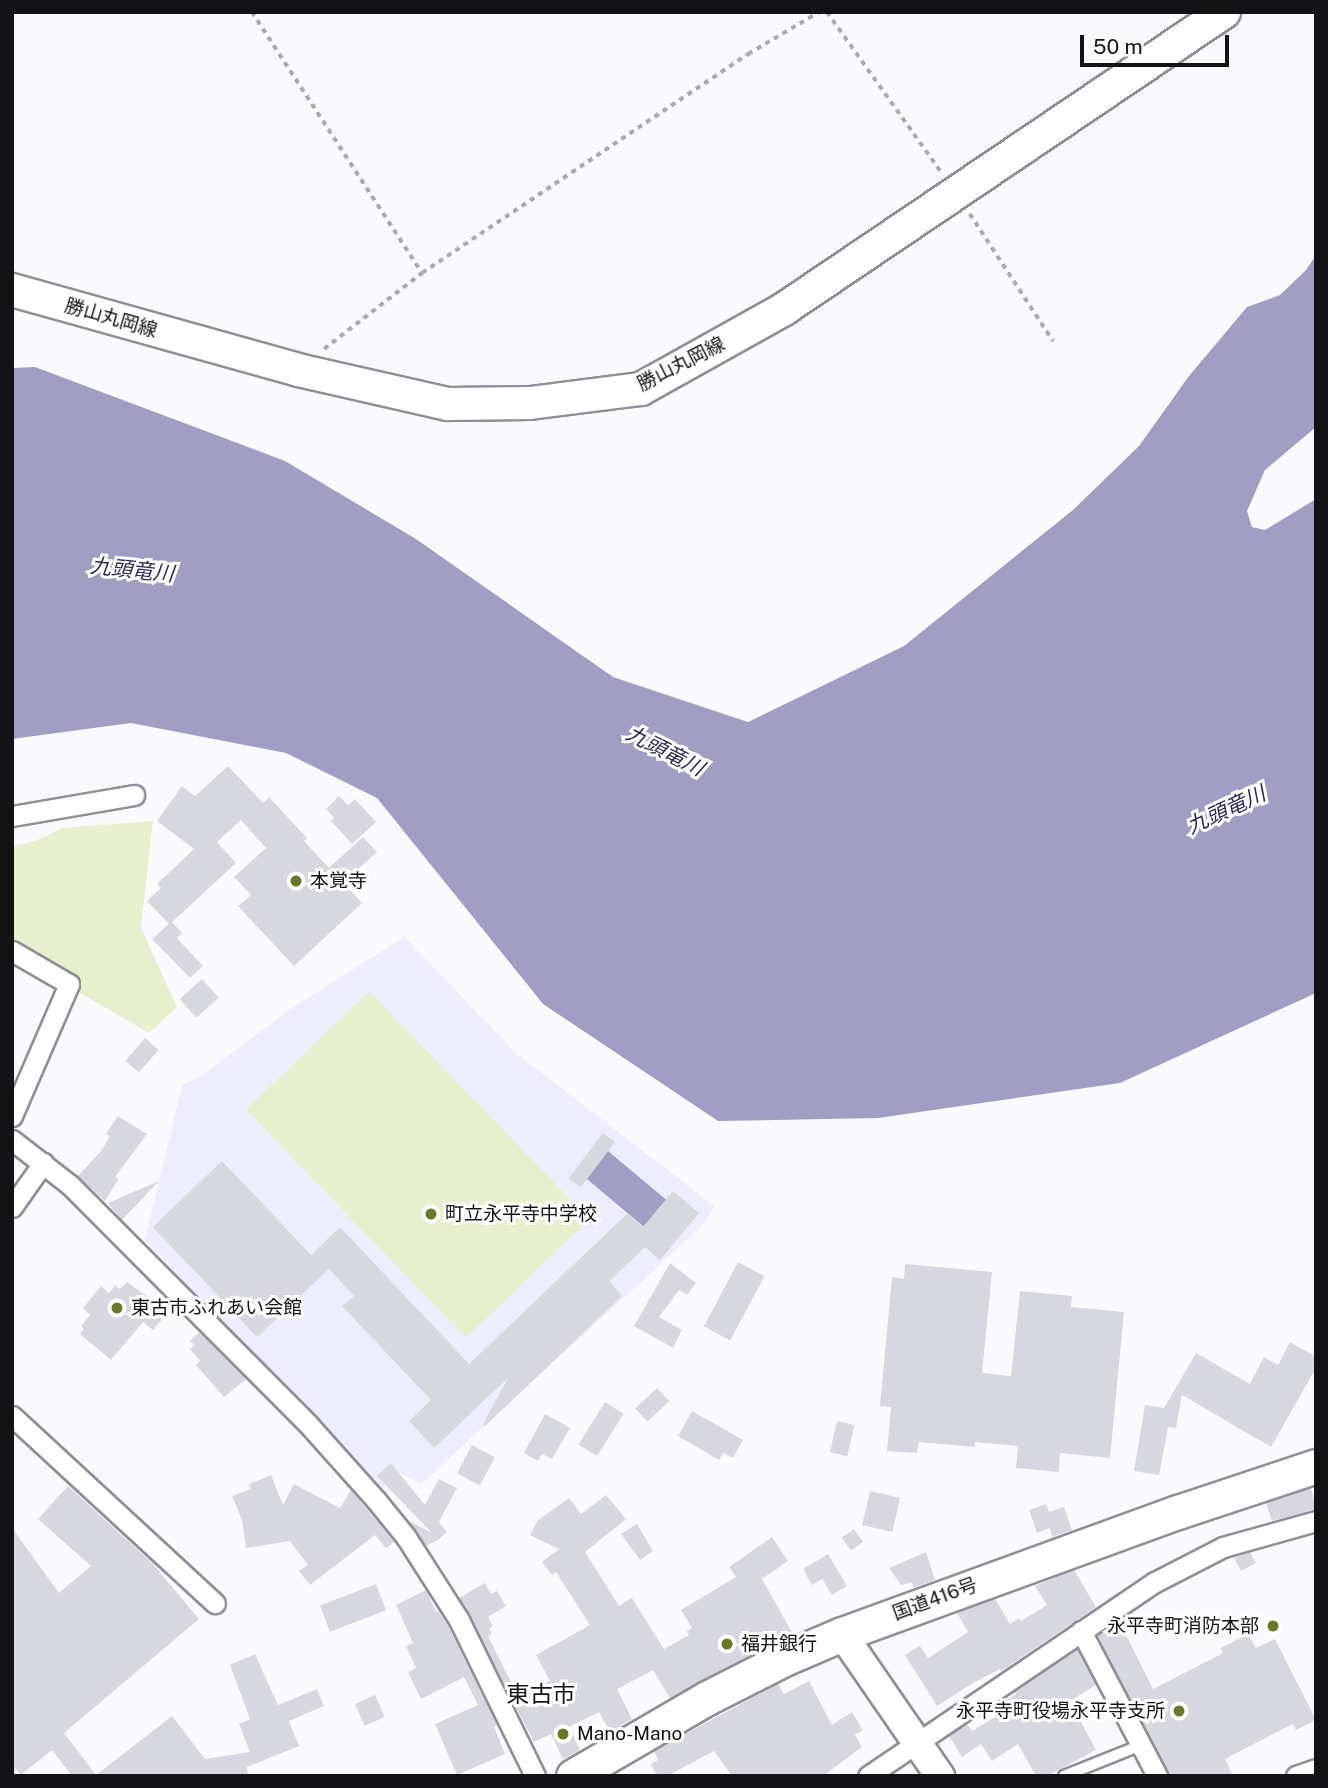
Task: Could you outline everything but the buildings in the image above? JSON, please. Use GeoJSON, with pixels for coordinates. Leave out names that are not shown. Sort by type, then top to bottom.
{"type":"FeatureCollection","features":[{"type":"Feature","properties":{"kind":"highway","name":"国道416号"},"geometry":{"type":"LineString","coordinates":[[573,1776],[707,1698],[786,1658],[842,1634],[1178,1512],[1316,1466]]}},
{"type":"Feature","properties":{"kind":"main road","name":"勝山丸岡線"},"geometry":{"type":"LineString","coordinates":[[12,290],[298,370],[448,404],[530,403],[641,389],[784,309],[1224,12]]}},
{"type":"Feature","properties":{"kind":"main road"},"geometry":{"type":"LineString","coordinates":[[842,1634],[940,1776]]}},
{"type":"Feature","properties":{"kind":"street"},"geometry":{"type":"LineString","coordinates":[[12,816],[134,795]]}},
{"type":"Feature","properties":{"kind":"street"},"geometry":{"type":"LineString","coordinates":[[12,951],[69,985],[12,1116]]}},
{"type":"Feature","properties":{"kind":"street"},"geometry":{"type":"LineString","coordinates":[[12,1140],[69,1185],[308,1424],[376,1500],[406,1537],[459,1620],[535,1776]]}},
{"type":"Feature","properties":{"kind":"street"},"geometry":{"type":"LineString","coordinates":[[12,1207],[43,1163]]}},
{"type":"Feature","properties":{"kind":"street"},"geometry":{"type":"LineString","coordinates":[[12,1416],[215,1603]]}},
{"type":"Feature","properties":{"kind":"street"},"geometry":{"type":"LineString","coordinates":[[868,1776],[1155,1582],[1223,1547],[1316,1521]]}},
{"type":"Feature","properties":{"kind":"street"},"geometry":{"type":"LineString","coordinates":[[1081,1631],[1157,1776]]}},
{"type":"Feature","properties":{"kind":"street"},"geometry":{"type":"LineString","coordinates":[[1296,1776],[1316,1769]]}},
{"type":"Feature","properties":{"kind":"lane"},"geometry":{"type":"LineString","coordinates":[[1064,1776],[1142,1744]]}},
{"type":"Feature","properties":{"kind":"path"},"geometry":{"type":"LineString","coordinates":[[252,12],[422,273]]}},
{"type":"Feature","properties":{"kind":"path"},"geometry":{"type":"LineString","coordinates":[[298,370],[422,273],[748,54],[818,12]]}},
{"type":"Feature","properties":{"kind":"path"},"geometry":{"type":"LineString","coordinates":[[827,12],[956,193],[1053,341]]}},
{"type":"Feature","properties":{"kind":"shaded area","name":"町立永平寺中学校"},"geometry":{"type":"Polygon","coordinates":[[[404,937],[516,1053],[714,1206],[706,1222],[421,1484],[400,1473],[380,1491],[145,1240],[182,1086],[206,1072],[289,1010],[404,937]]]}},
{"type":"Feature","properties":{"kind":"green space"},"geometry":{"type":"Polygon","coordinates":[[[153,821],[141,928],[177,1007],[149,1033],[75,990],[12,946],[12,846],[35,841],[62,828],[153,821]]]}},
{"type":"Feature","properties":{"kind":"green space"},"geometry":{"type":"Polygon","coordinates":[[[369,991],[589,1219],[466,1338],[246,1110],[369,991]]]}},
{"type":"Feature","properties":{"kind":"water","name":"九頭竜川"},"geometry":{"type":"Polygon","coordinates":[[[1316,255],[1316,427],[1265,470],[1247,511],[1252,527],[1265,530],[1316,499],[1316,993],[1120,1083],[878,1118],[718,1121],[543,1004],[377,798],[286,753],[131,723],[12,739],[12,368],[35,367],[285,461],[416,539],[613,677],[748,722],[904,646],[1073,510],[1139,446],[1189,376],[1247,307],[1280,295],[1306,270],[1316,255]]]}},
{"type":"Feature","properties":{"kind":"water"},"geometry":{"type":"Polygon","coordinates":[[[608,1151],[666,1200],[644,1227],[586,1178],[608,1151]]]}},
{"type":"Feature","properties":{"kind":"place","name":"本覚寺"},"geometry":{"type":"Point","coordinates":[296,881]}},
{"type":"Feature","properties":{"kind":"place","name":"町立永平寺中学校"},"geometry":{"type":"Point","coordinates":[431,1214]}},
{"type":"Feature","properties":{"kind":"place","name":"東古市ふれあい会館"},"geometry":{"type":"Point","coordinates":[117,1308]}},
{"type":"Feature","properties":{"kind":"place","name":"永平寺町消防本部"},"geometry":{"type":"Point","coordinates":[1273,1626]}},
{"type":"Feature","properties":{"kind":"place","name":"福井銀行"},"geometry":{"type":"Point","coordinates":[727,1644]}},
{"type":"Feature","properties":{"kind":"place","name":"永平寺町役場永平寺支所"},"geometry":{"type":"Point","coordinates":[1179,1711]}},
{"type":"Feature","properties":{"kind":"place","name":"Mano-Mano"},"geometry":{"type":"Point","coordinates":[563,1734]}},
{"type":"Feature","properties":{"kind":"district","name":"東古市"},"geometry":{"type":"Point","coordinates":[541,1694]}}]}
